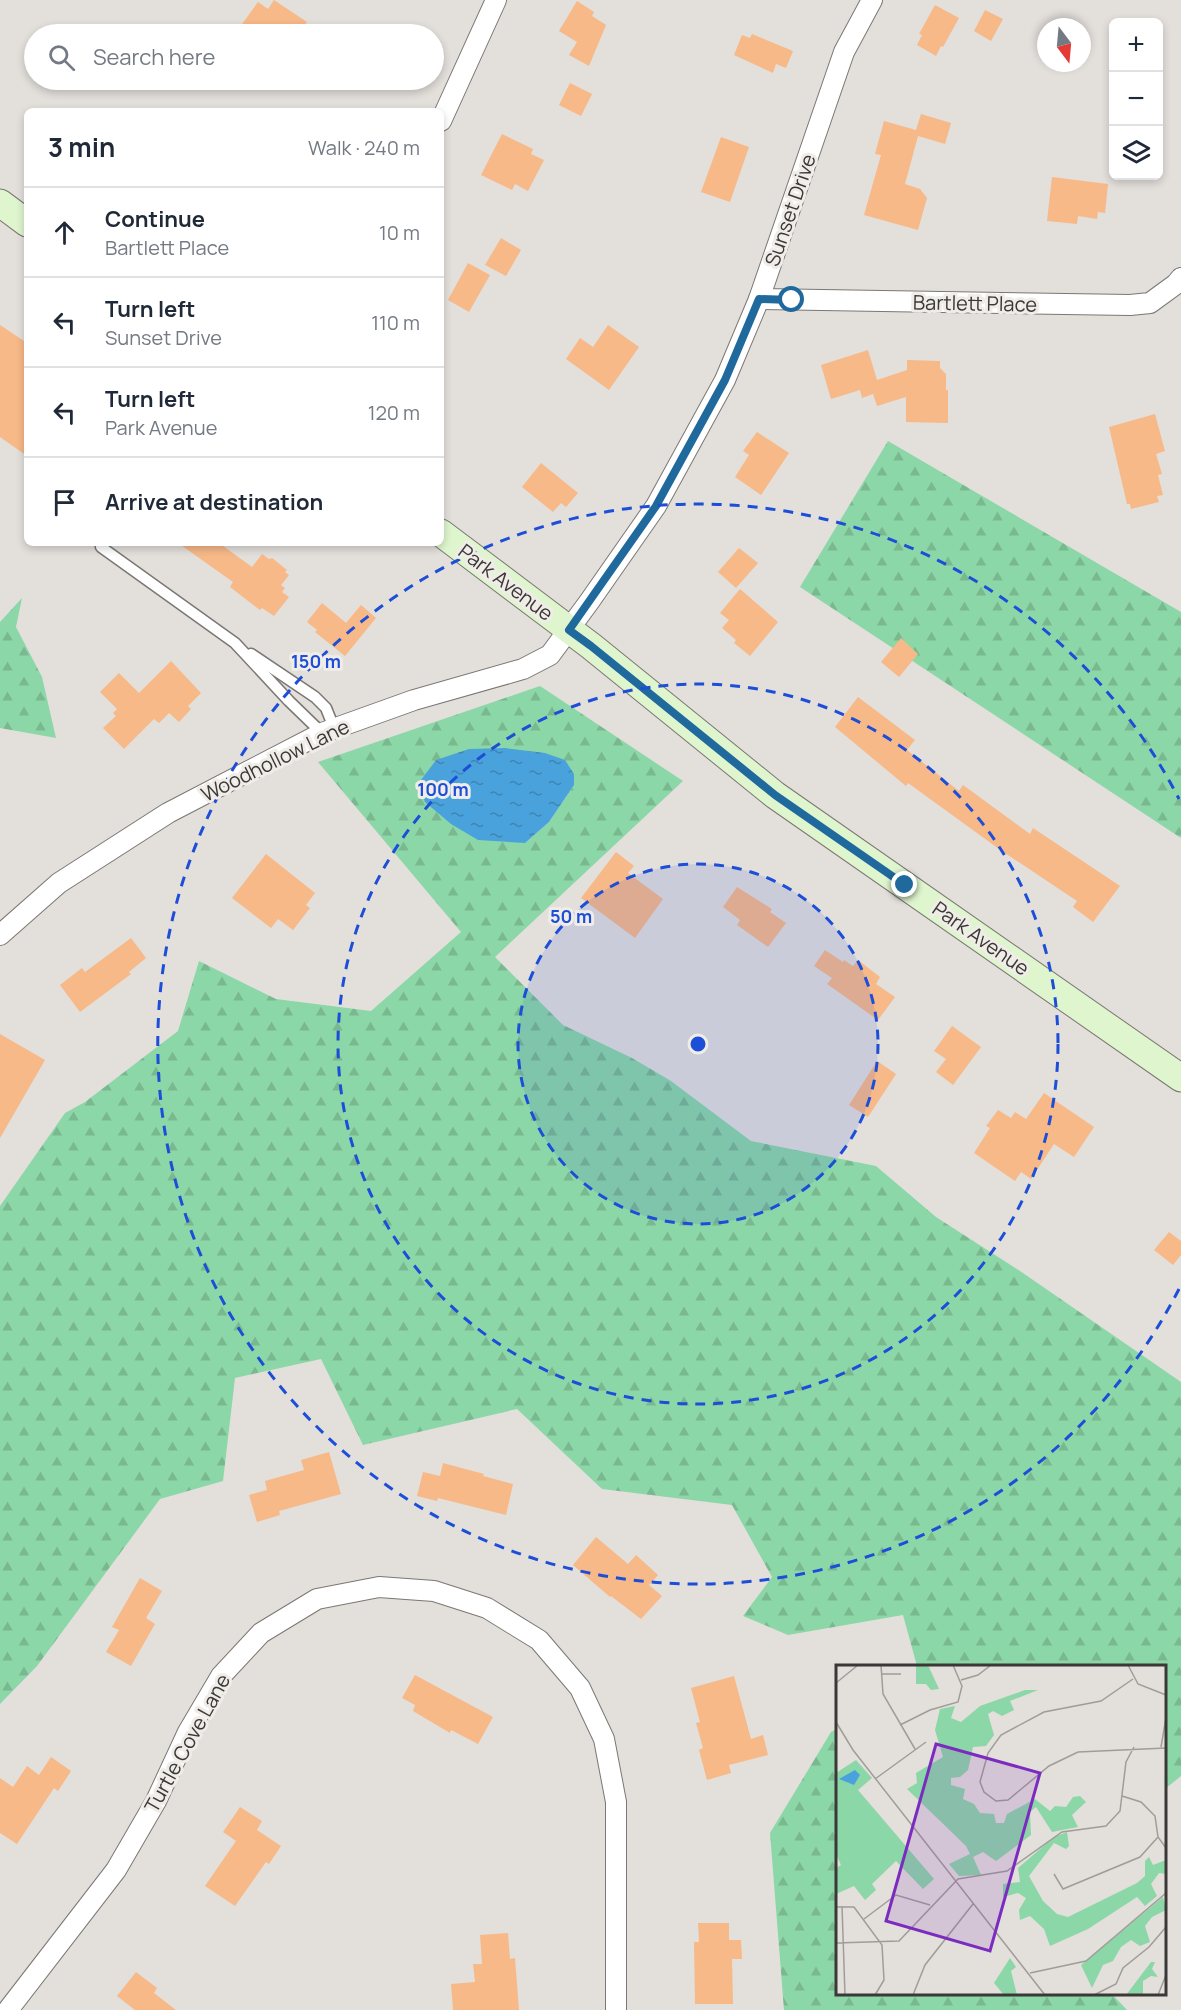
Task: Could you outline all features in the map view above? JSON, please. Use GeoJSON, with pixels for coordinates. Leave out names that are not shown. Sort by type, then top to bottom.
{"type":"FeatureCollection","features":[{"type":"Feature","properties":{"kind":"main road"},"geometry":{"type":"LineString","coordinates":[[0,203],[24,222]]}},
{"type":"Feature","properties":{"kind":"main road","name":"Park Avenue"},"geometry":{"type":"LineString","coordinates":[[444,535],[591,646],[775,795],[1181,1078]]}},
{"type":"Feature","properties":{"kind":"street"},"geometry":{"type":"LineString","coordinates":[[444,114],[496,0]]}},
{"type":"Feature","properties":{"kind":"street","name":"Sunset Drive"},"geometry":{"type":"LineString","coordinates":[[569,630],[656,506],[725,380],[759,299],[844,52],[872,0]]}},
{"type":"Feature","properties":{"kind":"street","name":"Bartlett Place"},"geometry":{"type":"LineString","coordinates":[[759,299],[1130,305],[1150,303],[1181,278]]}},
{"type":"Feature","properties":{"kind":"street","name":"Woodhollow Lane"},"geometry":{"type":"LineString","coordinates":[[0,935],[59,883],[168,813],[328,730],[414,700],[523,669],[550,655],[569,630]]}},
{"type":"Feature","properties":{"kind":"street","name":"Turtle Cove Lane"},"geometry":{"type":"LineString","coordinates":[[8,2010],[116,1870],[156,1801],[188,1732],[221,1676],[261,1633],[317,1599],[379,1587],[434,1591],[487,1608],[539,1640],[580,1688],[604,1740],[615,1802],[616,2010]]}},
{"type":"Feature","properties":{"kind":"lane"},"geometry":{"type":"LineString","coordinates":[[101,547],[315,697],[326,708],[328,730]]}},
{"type":"Feature","properties":{"kind":"lane"},"geometry":{"type":"LineString","coordinates":[[235,643],[289,701],[328,730]]}},
{"type":"Feature","properties":{"kind":"green space"},"geometry":{"type":"Polygon","coordinates":[[[888,441],[1181,612],[1181,838],[800,587],[888,441]]]}},
{"type":"Feature","properties":{"kind":"green space"},"geometry":{"type":"Polygon","coordinates":[[[22,598],[16,627],[42,677],[56,738],[0,728],[0,622],[22,598]]]}},
{"type":"Feature","properties":{"kind":"green space"},"geometry":{"type":"Polygon","coordinates":[[[540,686],[683,781],[495,957],[563,1025],[632,1058],[671,1081],[751,1141],[876,1166],[936,1217],[1020,1271],[1181,1382],[1181,1776],[1166,1788],[1166,1665],[917,1665],[903,1615],[788,1635],[743,1616],[772,1577],[732,1505],[602,1489],[517,1409],[363,1445],[321,1359],[235,1378],[223,1481],[160,1499],[37,1666],[0,1704],[0,1206],[65,1113],[85,1102],[178,1031],[199,961],[276,999],[371,1011],[461,932],[318,762],[540,686]],[[574,785],[525,843],[549,822],[574,785]]]}},
{"type":"Feature","properties":{"kind":"green space"},"geometry":{"type":"Polygon","coordinates":[[[836,1730],[836,1995],[1113,1995],[1127,2010],[784,2010],[770,1833],[831,1732],[836,1730]]]}},
{"type":"Feature","properties":{"kind":"water"},"geometry":{"type":"Polygon","coordinates":[[[505,748],[545,753],[565,760],[574,774],[574,785],[549,822],[525,843],[478,840],[451,824],[425,802],[418,784],[436,760],[469,749],[505,748]]]}},
{"type":"Feature","properties":{"kind":"building"},"geometry":{"type":"Polygon","coordinates":[[[274,0],[307,22],[306,24],[242,24],[258,2],[268,9],[274,0]]]}},
{"type":"Feature","properties":{"kind":"building"},"geometry":{"type":"Polygon","coordinates":[[[577,1],[594,12],[592,16],[606,25],[589,66],[569,55],[577,42],[559,31],[577,1]]]}},
{"type":"Feature","properties":{"kind":"building"},"geometry":{"type":"Polygon","coordinates":[[[935,5],[959,18],[936,56],[917,45],[922,35],[919,34],[935,5]]]}},
{"type":"Feature","properties":{"kind":"building"},"geometry":{"type":"Polygon","coordinates":[[[985,10],[1003,19],[991,41],[974,31],[985,10]]]}},
{"type":"Feature","properties":{"kind":"building"},"geometry":{"type":"Polygon","coordinates":[[[752,34],[793,51],[786,68],[776,64],[773,73],[734,55],[742,35],[750,38],[752,34]]]}},
{"type":"Feature","properties":{"kind":"building"},"geometry":{"type":"Polygon","coordinates":[[[570,83],[592,94],[581,116],[559,105],[570,83]]]}},
{"type":"Feature","properties":{"kind":"building"},"geometry":{"type":"Polygon","coordinates":[[[921,114],[951,123],[945,144],[918,136],[905,184],[920,189],[927,198],[918,230],[864,215],[881,155],[875,154],[884,121],[916,130],[921,114]]]}},
{"type":"Feature","properties":{"kind":"building"},"geometry":{"type":"Polygon","coordinates":[[[502,134],[533,149],[531,154],[544,160],[528,191],[515,184],[512,190],[481,175],[502,134]]]}},
{"type":"Feature","properties":{"kind":"building"},"geometry":{"type":"Polygon","coordinates":[[[721,137],[749,147],[730,202],[701,192],[721,137]]]}},
{"type":"Feature","properties":{"kind":"building"},"geometry":{"type":"Polygon","coordinates":[[[1052,177],[1108,184],[1105,213],[1098,212],[1097,219],[1078,216],[1077,224],[1047,221],[1052,177]]]}},
{"type":"Feature","properties":{"kind":"building"},"geometry":{"type":"Polygon","coordinates":[[[501,238],[521,250],[506,276],[485,265],[501,238]]]}},
{"type":"Feature","properties":{"kind":"building"},"geometry":{"type":"Polygon","coordinates":[[[468,263],[490,275],[469,312],[448,300],[468,263]]]}},
{"type":"Feature","properties":{"kind":"building"},"geometry":{"type":"Polygon","coordinates":[[[0,325],[24,341],[24,454],[0,437],[0,325]]]}},
{"type":"Feature","properties":{"kind":"building"},"geometry":{"type":"Polygon","coordinates":[[[608,325],[639,347],[609,390],[566,359],[580,338],[593,347],[608,325]]]}},
{"type":"Feature","properties":{"kind":"building"},"geometry":{"type":"Polygon","coordinates":[[[868,350],[877,380],[907,370],[907,360],[940,361],[940,368],[946,374],[948,423],[906,422],[906,397],[877,406],[873,394],[862,398],[860,390],[831,399],[821,365],[868,350]]]}},
{"type":"Feature","properties":{"kind":"building"},"geometry":{"type":"Polygon","coordinates":[[[1155,414],[1165,451],[1156,454],[1162,474],[1158,475],[1163,495],[1157,496],[1159,502],[1131,509],[1130,504],[1127,504],[1109,427],[1155,414]]]}},
{"type":"Feature","properties":{"kind":"building"},"geometry":{"type":"Polygon","coordinates":[[[757,432],[789,453],[761,495],[735,477],[749,455],[743,451],[757,432]]]}},
{"type":"Feature","properties":{"kind":"building"},"geometry":{"type":"Polygon","coordinates":[[[541,463],[578,493],[566,507],[561,503],[553,512],[522,487],[541,463]]]}},
{"type":"Feature","properties":{"kind":"building"},"geometry":{"type":"Polygon","coordinates":[[[182,546],[223,546],[252,567],[262,554],[269,559],[272,558],[287,570],[285,572],[289,575],[281,585],[285,588],[282,592],[289,597],[274,616],[262,608],[260,610],[230,587],[233,582],[182,546]]]}},
{"type":"Feature","properties":{"kind":"building"},"geometry":{"type":"Polygon","coordinates":[[[739,548],[758,563],[736,588],[718,572],[739,548]]]}},
{"type":"Feature","properties":{"kind":"building"},"geometry":{"type":"Polygon","coordinates":[[[740,589],[778,622],[750,656],[734,643],[736,640],[722,628],[729,620],[720,613],[740,589]]]}},
{"type":"Feature","properties":{"kind":"building"},"geometry":{"type":"Polygon","coordinates":[[[322,603],[346,623],[361,605],[376,618],[345,656],[315,632],[317,630],[307,622],[322,603]]]}},
{"type":"Feature","properties":{"kind":"building"},"geometry":{"type":"Polygon","coordinates":[[[901,638],[918,654],[899,677],[881,662],[901,638]]]}},
{"type":"Feature","properties":{"kind":"building"},"geometry":{"type":"Polygon","coordinates":[[[171,661],[201,693],[188,706],[191,709],[179,722],[169,713],[159,723],[154,719],[124,749],[103,728],[116,716],[113,713],[117,709],[100,692],[119,673],[139,693],[171,661]]]}},
{"type":"Feature","properties":{"kind":"building"},"geometry":{"type":"Polygon","coordinates":[[[858,697],[915,740],[907,750],[959,791],[963,785],[1030,834],[1033,828],[1120,886],[1093,922],[1073,907],[1077,901],[999,849],[908,783],[906,786],[835,727],[858,697]]]}},
{"type":"Feature","properties":{"kind":"building"},"geometry":{"type":"Polygon","coordinates":[[[616,852],[634,866],[628,873],[663,899],[635,938],[581,898],[616,852]]]}},
{"type":"Feature","properties":{"kind":"building"},"geometry":{"type":"Polygon","coordinates":[[[266,854],[315,893],[306,905],[310,908],[293,930],[278,919],[271,928],[232,898],[266,854]]]}},
{"type":"Feature","properties":{"kind":"building"},"geometry":{"type":"Polygon","coordinates":[[[737,887],[772,909],[770,912],[786,923],[768,947],[737,925],[740,920],[723,907],[737,887]]]}},
{"type":"Feature","properties":{"kind":"building"},"geometry":{"type":"Polygon","coordinates":[[[131,938],[146,958],[129,972],[131,974],[80,1012],[60,985],[82,968],[85,972],[131,938]]]}},
{"type":"Feature","properties":{"kind":"building"},"geometry":{"type":"Polygon","coordinates":[[[825,950],[853,966],[858,960],[880,977],[876,984],[895,997],[878,1020],[827,984],[832,978],[814,966],[825,950]]]}},
{"type":"Feature","properties":{"kind":"building"},"geometry":{"type":"Polygon","coordinates":[[[952,1026],[981,1047],[953,1085],[936,1072],[946,1059],[934,1051],[952,1026]]]}},
{"type":"Feature","properties":{"kind":"building"},"geometry":{"type":"Polygon","coordinates":[[[0,1034],[45,1060],[0,1138],[0,1034]]]}},
{"type":"Feature","properties":{"kind":"building"},"geometry":{"type":"Polygon","coordinates":[[[877,1061],[896,1074],[868,1117],[849,1105],[877,1061]]]}},
{"type":"Feature","properties":{"kind":"building"},"geometry":{"type":"Polygon","coordinates":[[[1044,1093],[1094,1127],[1074,1157],[1054,1144],[1031,1179],[1021,1172],[1015,1181],[974,1153],[990,1128],[986,1126],[998,1110],[1011,1118],[1015,1112],[1026,1119],[1044,1093]]]}},
{"type":"Feature","properties":{"kind":"building"},"geometry":{"type":"Polygon","coordinates":[[[1169,1232],[1181,1241],[1181,1255],[1173,1265],[1154,1250],[1169,1232]]]}},
{"type":"Feature","properties":{"kind":"building"},"geometry":{"type":"Polygon","coordinates":[[[329,1452],[341,1494],[279,1511],[280,1515],[257,1522],[249,1495],[267,1490],[265,1481],[304,1470],[301,1460],[329,1452]]]}},
{"type":"Feature","properties":{"kind":"building"},"geometry":{"type":"Polygon","coordinates":[[[443,1463],[513,1484],[506,1515],[438,1498],[437,1501],[417,1496],[423,1472],[440,1476],[443,1463]]]}},
{"type":"Feature","properties":{"kind":"building"},"geometry":{"type":"Polygon","coordinates":[[[596,1537],[628,1564],[636,1555],[658,1575],[649,1585],[662,1596],[641,1619],[610,1597],[573,1565],[596,1537]]]}},
{"type":"Feature","properties":{"kind":"building"},"geometry":{"type":"Polygon","coordinates":[[[140,1578],[162,1591],[146,1618],[155,1624],[131,1666],[106,1652],[119,1630],[112,1627],[140,1578]]]}},
{"type":"Feature","properties":{"kind":"building"},"geometry":{"type":"Polygon","coordinates":[[[415,1675],[493,1717],[478,1744],[451,1730],[450,1733],[413,1711],[415,1705],[402,1698],[415,1675]]]}},
{"type":"Feature","properties":{"kind":"building"},"geometry":{"type":"Polygon","coordinates":[[[734,1676],[751,1739],[763,1735],[768,1755],[729,1765],[731,1773],[707,1780],[699,1750],[703,1748],[696,1723],[700,1722],[691,1688],[734,1676]]]}},
{"type":"Feature","properties":{"kind":"building"},"geometry":{"type":"Polygon","coordinates":[[[51,1757],[71,1771],[58,1791],[54,1788],[17,1844],[0,1833],[0,1778],[13,1787],[27,1766],[39,1775],[51,1757]]]}},
{"type":"Feature","properties":{"kind":"building"},"geometry":{"type":"Polygon","coordinates":[[[240,1807],[262,1821],[257,1830],[281,1846],[269,1864],[266,1862],[235,1906],[205,1886],[236,1841],[223,1832],[240,1807]]]}},
{"type":"Feature","properties":{"kind":"building"},"geometry":{"type":"Polygon","coordinates":[[[698,1923],[729,1923],[729,1940],[741,1940],[742,1959],[732,1959],[733,2004],[695,2004],[694,1942],[699,1942],[698,1923]]]}},
{"type":"Feature","properties":{"kind":"building"},"geometry":{"type":"Polygon","coordinates":[[[508,1933],[510,1959],[515,1958],[519,2010],[453,2010],[451,1984],[475,1982],[473,1964],[482,1964],[480,1935],[508,1933]]]}},
{"type":"Feature","properties":{"kind":"building"},"geometry":{"type":"Polygon","coordinates":[[[136,1972],[157,1988],[154,1993],[176,2010],[135,2010],[117,1996],[136,1972]]]}},
{"type":"Feature","properties":{"kind":"route"},"geometry":{"type":"LineString","coordinates":[[792,300],[759,299],[725,380],[656,506],[569,630],[775,795],[905,885]]}}]}
